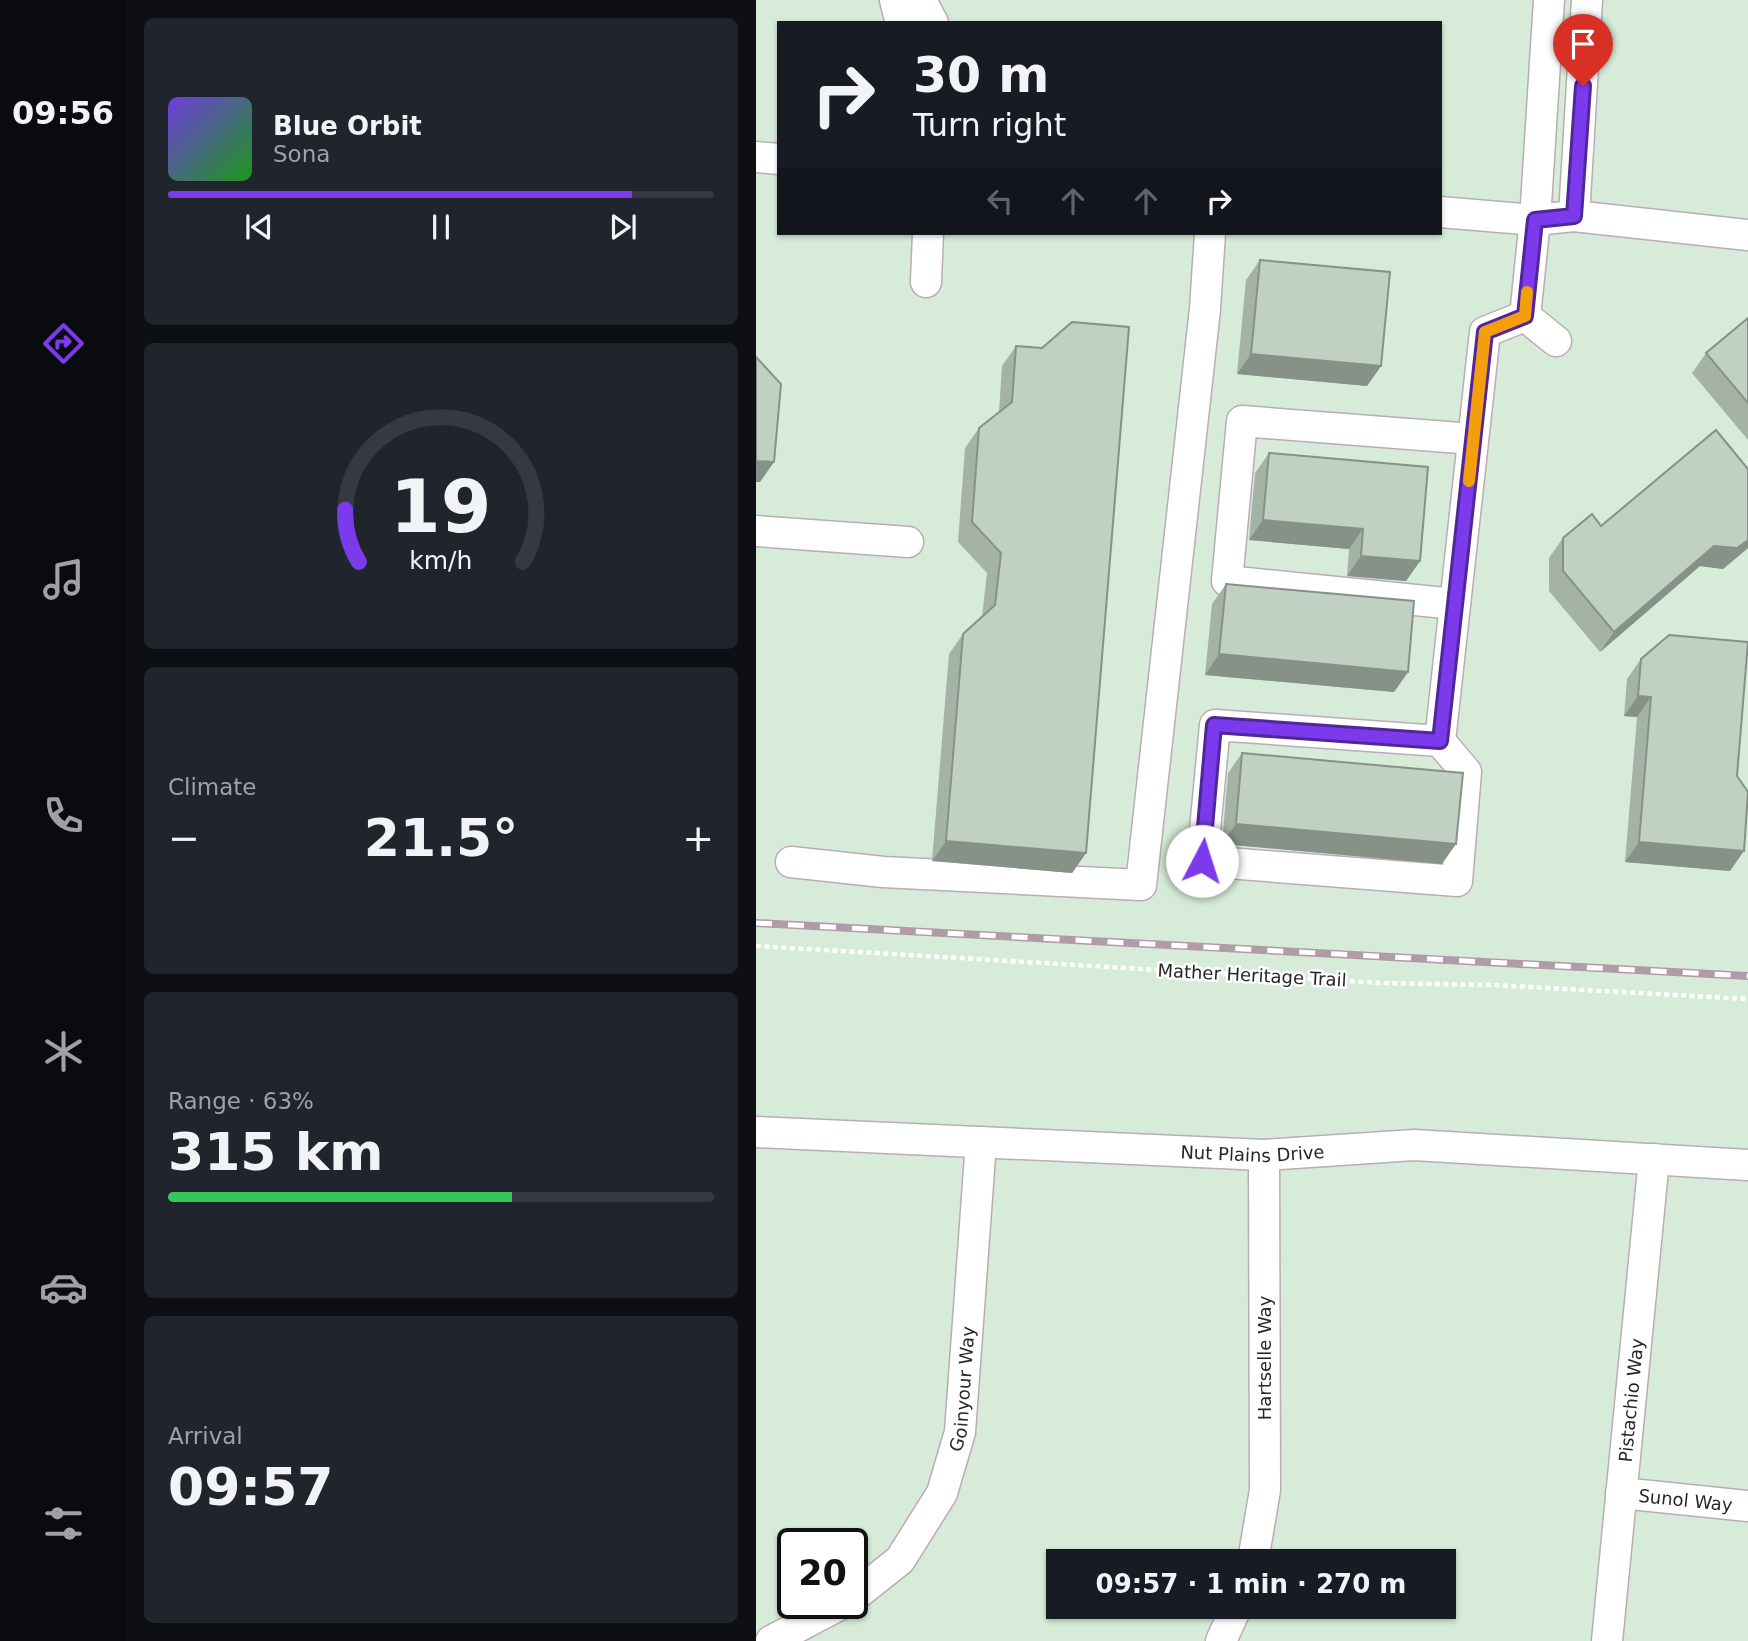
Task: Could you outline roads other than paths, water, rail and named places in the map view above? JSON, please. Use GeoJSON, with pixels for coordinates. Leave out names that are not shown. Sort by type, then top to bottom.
{"type":"FeatureCollection","features":[{"type":"Feature","properties":{"kind":"street"},"geometry":{"type":"LineString","coordinates":[[895,0],[900,21]]}},
{"type":"Feature","properties":{"kind":"street"},"geometry":{"type":"LineString","coordinates":[[916,0],[923,4],[932,21]]}},
{"type":"Feature","properties":{"kind":"street"},"geometry":{"type":"LineString","coordinates":[[1525,316],[1535,220],[1549,0]]}},
{"type":"Feature","properties":{"kind":"street"},"geometry":{"type":"LineString","coordinates":[[1574,216],[1587,0]]}},
{"type":"Feature","properties":{"kind":"street"},"geometry":{"type":"LineString","coordinates":[[756,157],[777,159]]}},
{"type":"Feature","properties":{"kind":"street"},"geometry":{"type":"LineString","coordinates":[[1442,212],[1535,220],[1574,216],[1748,235]]}},
{"type":"Feature","properties":{"kind":"street"},"geometry":{"type":"LineString","coordinates":[[926,282],[928,235]]}},
{"type":"Feature","properties":{"kind":"street"},"geometry":{"type":"LineString","coordinates":[[791,862],[883,872],[1141,885],[1205,309],[1210,235]]}},
{"type":"Feature","properties":{"kind":"street"},"geometry":{"type":"LineString","coordinates":[[1525,316],[1556,341]]}},
{"type":"Feature","properties":{"kind":"street"},"geometry":{"type":"LineString","coordinates":[[1440,741],[1214,725],[1202,861],[1457,881],[1466,772],[1440,741],[1485,332],[1525,316]]}},
{"type":"Feature","properties":{"kind":"street"},"geometry":{"type":"LineString","coordinates":[[1455,604],[1227,581],[1242,421],[1473,439]]}},
{"type":"Feature","properties":{"kind":"street"},"geometry":{"type":"LineString","coordinates":[[756,531],[908,542]]}},
{"type":"Feature","properties":{"kind":"street","name":"Nut Plains Drive"},"geometry":{"type":"LineString","coordinates":[[756,1132],[1264,1154],[1414,1145],[1748,1165]]}},
{"type":"Feature","properties":{"kind":"street","name":"Goinyour Way"},"geometry":{"type":"LineString","coordinates":[[868,1585],[900,1560],[942,1493],[960,1432],[981,1142]]}},
{"type":"Feature","properties":{"kind":"street","name":"Hartselle Way"},"geometry":{"type":"LineString","coordinates":[[1254,1549],[1265,1490],[1264,1154]]}},
{"type":"Feature","properties":{"kind":"street","name":"Pistachio Way"},"geometry":{"type":"LineString","coordinates":[[1607,1641],[1654,1159]]}},
{"type":"Feature","properties":{"kind":"street","name":"Sunol Way"},"geometry":{"type":"LineString","coordinates":[[1621,1493],[1748,1506]]}},
{"type":"Feature","properties":{"kind":"street"},"geometry":{"type":"LineString","coordinates":[[771,1641],[813,1619]]}},
{"type":"Feature","properties":{"kind":"street"},"geometry":{"type":"LineString","coordinates":[[1221,1641],[1231,1619]]}},
{"type":"Feature","properties":{"kind":"railway"},"geometry":{"type":"LineString","coordinates":[[756,923],[1748,976]]}}]}
